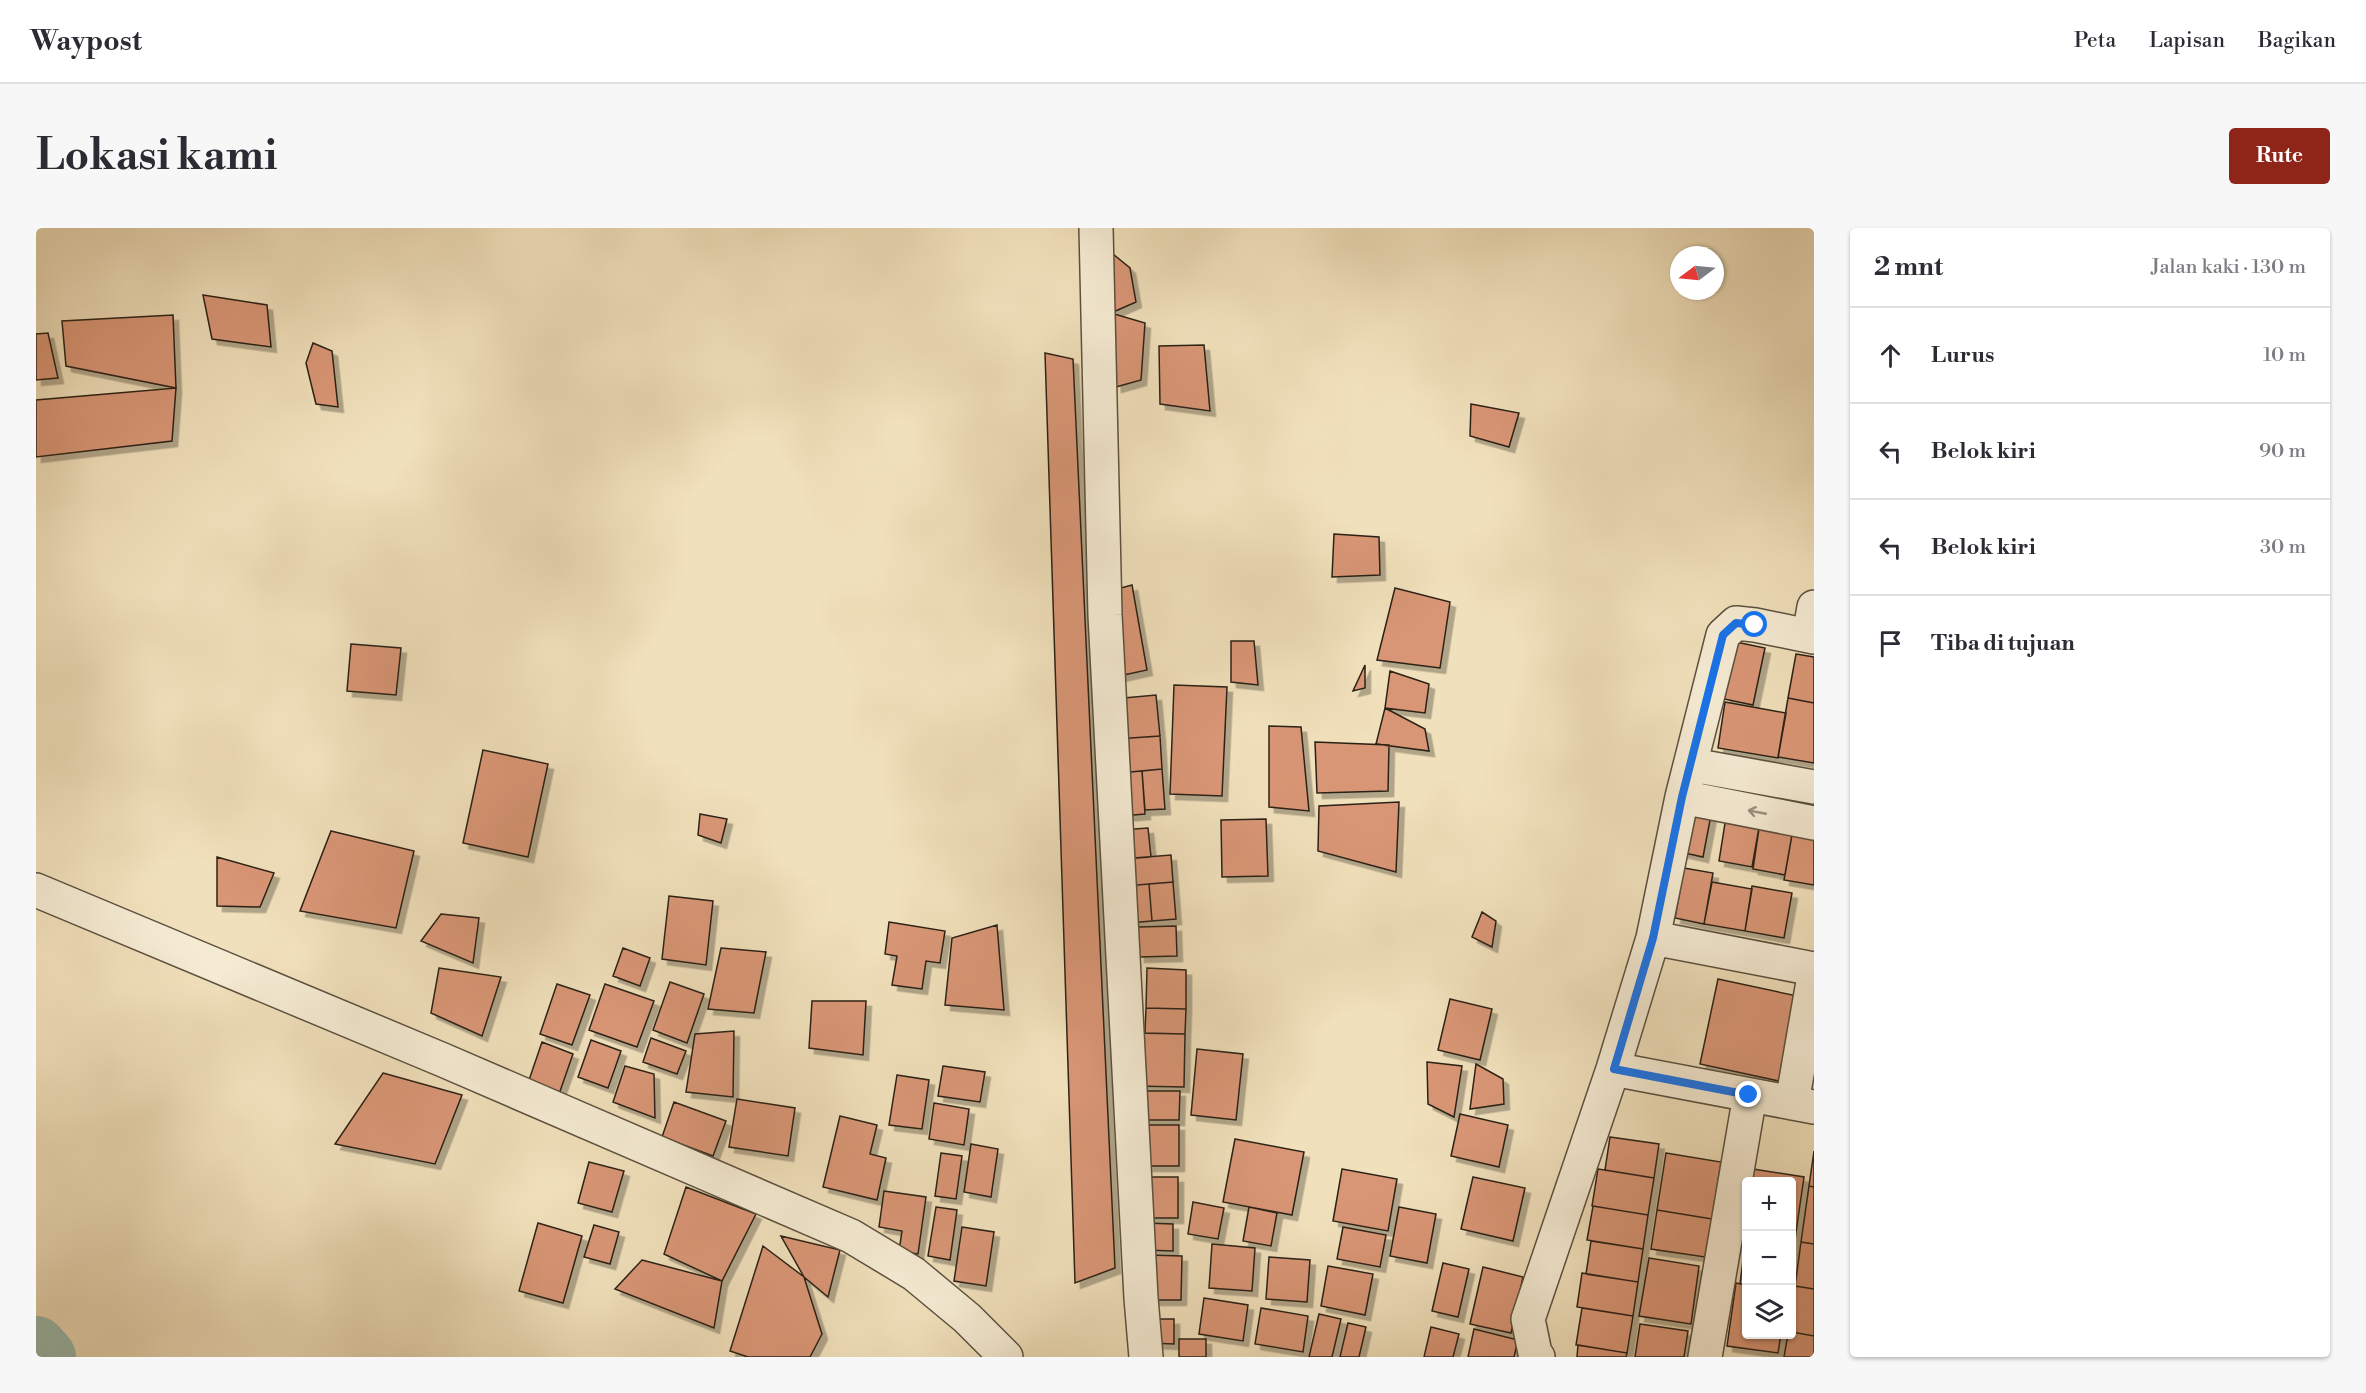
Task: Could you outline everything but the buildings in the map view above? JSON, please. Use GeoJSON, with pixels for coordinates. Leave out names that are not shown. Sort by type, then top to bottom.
{"type":"FeatureCollection","features":[{"type":"Feature","properties":{"kind":"street"},"geometry":{"type":"LineString","coordinates":[[1096,228],[1105,615],[1140,1286],[1146,1357]]}},
{"type":"Feature","properties":{"kind":"street"},"geometry":{"type":"LineString","coordinates":[[1538,1357],[1535,1353],[1528,1319],[1614,1069],[1653,938],[1682,797],[1692,765],[1723,635],[1736,623],[1812,627]]}},
{"type":"Feature","properties":{"kind":"street"},"geometry":{"type":"LineString","coordinates":[[1692,765],[1814,787]]}},
{"type":"Feature","properties":{"kind":"street"},"geometry":{"type":"LineString","coordinates":[[1682,797],[1814,824]]}},
{"type":"Feature","properties":{"kind":"street"},"geometry":{"type":"LineString","coordinates":[[36,890],[432,1056],[850,1236],[914,1274],[967,1318],[1006,1357]]}},
{"type":"Feature","properties":{"kind":"street"},"geometry":{"type":"LineString","coordinates":[[1653,938],[1814,969]]}},
{"type":"Feature","properties":{"kind":"street"},"geometry":{"type":"LineString","coordinates":[[1614,1069],[1803,1105],[1814,976]]}},
{"type":"Feature","properties":{"kind":"street"},"geometry":{"type":"LineString","coordinates":[[1705,1357],[1749,1095]]}},
{"type":"Feature","properties":{"kind":"waterway"},"geometry":{"type":"LineString","coordinates":[[36,1346],[46,1357]]}},
{"type":"Feature","properties":{"kind":"route"},"geometry":{"type":"LineString","coordinates":[[1749,1095],[1614,1069],[1653,938],[1682,797],[1692,765],[1723,635],[1736,623],[1755,625]]}}]}
